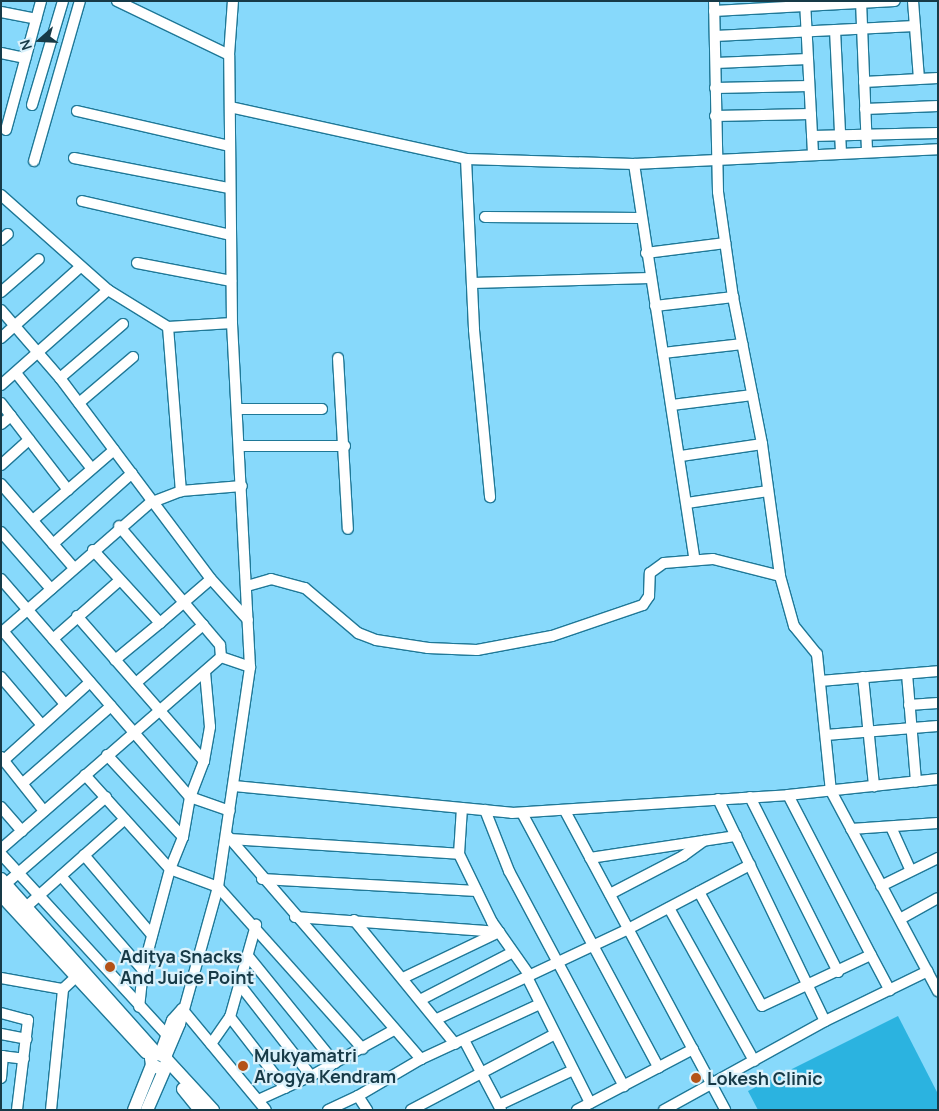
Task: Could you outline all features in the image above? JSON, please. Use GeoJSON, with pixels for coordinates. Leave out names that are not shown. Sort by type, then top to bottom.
{"type":"FeatureCollection","features":[{"type":"Feature","properties":{"kind":"main road"},"geometry":{"type":"LineString","coordinates":[[2,887],[26,907],[160,1060],[200,1110]]}},
{"type":"Feature","properties":{"kind":"main road"},"geometry":{"type":"LineString","coordinates":[[2,887],[75,978],[213,1110]]}},
{"type":"Feature","properties":{"kind":"main road"},"geometry":{"type":"LineString","coordinates":[[134,1110],[160,1060]]}},
{"type":"Feature","properties":{"kind":"main road"},"geometry":{"type":"LineString","coordinates":[[147,1110],[160,1060]]}},
{"type":"Feature","properties":{"kind":"street"},"geometry":{"type":"LineString","coordinates":[[6,130],[41,1]]}},
{"type":"Feature","properties":{"kind":"street"},"geometry":{"type":"LineString","coordinates":[[32,105],[63,1]]}},
{"type":"Feature","properties":{"kind":"street"},"geometry":{"type":"LineString","coordinates":[[34,161],[80,1]]}},
{"type":"Feature","properties":{"kind":"street"},"geometry":{"type":"LineString","coordinates":[[118,1],[229,55]]}},
{"type":"Feature","properties":{"kind":"street"},"geometry":{"type":"LineString","coordinates":[[160,1060],[182,1009],[218,887],[228,837],[250,667],[240,446],[232,324],[229,55],[233,1]]}},
{"type":"Feature","properties":{"kind":"street"},"geometry":{"type":"LineString","coordinates":[[895,1],[714,6],[716,63],[715,161],[733,297],[762,444],[780,576],[794,626],[816,654],[831,790],[938,990]]}},
{"type":"Feature","properties":{"kind":"street"},"geometry":{"type":"LineString","coordinates":[[913,1],[919,79]]}},
{"type":"Feature","properties":{"kind":"street"},"geometry":{"type":"LineString","coordinates":[[861,2],[867,152]]}},
{"type":"Feature","properties":{"kind":"street"},"geometry":{"type":"LineString","coordinates":[[805,3],[813,153]]}},
{"type":"Feature","properties":{"kind":"street"},"geometry":{"type":"LineString","coordinates":[[1,12],[36,19]]}},
{"type":"Feature","properties":{"kind":"street"},"geometry":{"type":"LineString","coordinates":[[715,36],[915,26]]}},
{"type":"Feature","properties":{"kind":"street"},"geometry":{"type":"LineString","coordinates":[[835,30],[841,152]]}},
{"type":"Feature","properties":{"kind":"street"},"geometry":{"type":"LineString","coordinates":[[1,53],[25,58]]}},
{"type":"Feature","properties":{"kind":"street"},"geometry":{"type":"LineString","coordinates":[[716,63],[808,59]]}},
{"type":"Feature","properties":{"kind":"street"},"geometry":{"type":"LineString","coordinates":[[864,82],[938,78]]}},
{"type":"Feature","properties":{"kind":"street"},"geometry":{"type":"LineString","coordinates":[[715,88],[809,86]]}},
{"type":"Feature","properties":{"kind":"street"},"geometry":{"type":"LineString","coordinates":[[865,109],[938,106]]}},
{"type":"Feature","properties":{"kind":"street"},"geometry":{"type":"LineString","coordinates":[[230,107],[466,159],[634,164],[715,161],[813,153],[938,149]]}},
{"type":"Feature","properties":{"kind":"street"},"geometry":{"type":"LineString","coordinates":[[77,111],[230,146]]}},
{"type":"Feature","properties":{"kind":"street"},"geometry":{"type":"LineString","coordinates":[[715,116],[810,114]]}},
{"type":"Feature","properties":{"kind":"street"},"geometry":{"type":"LineString","coordinates":[[812,136],[938,133]]}},
{"type":"Feature","properties":{"kind":"street"},"geometry":{"type":"LineString","coordinates":[[74,158],[229,188]]}},
{"type":"Feature","properties":{"kind":"street"},"geometry":{"type":"LineString","coordinates":[[466,159],[472,283],[490,497]]}},
{"type":"Feature","properties":{"kind":"street"},"geometry":{"type":"LineString","coordinates":[[634,164],[650,278],[681,456],[694,558]]}},
{"type":"Feature","properties":{"kind":"street"},"geometry":{"type":"LineString","coordinates":[[1,195],[108,290],[168,327],[232,324]]}},
{"type":"Feature","properties":{"kind":"street"},"geometry":{"type":"LineString","coordinates":[[82,201],[230,235]]}},
{"type":"Feature","properties":{"kind":"street"},"geometry":{"type":"LineString","coordinates":[[485,217],[641,218]]}},
{"type":"Feature","properties":{"kind":"street"},"geometry":{"type":"LineString","coordinates":[[646,252],[725,243]]}},
{"type":"Feature","properties":{"kind":"street"},"geometry":{"type":"LineString","coordinates":[[1,292],[39,259]]}},
{"type":"Feature","properties":{"kind":"street"},"geometry":{"type":"LineString","coordinates":[[137,263],[231,281]]}},
{"type":"Feature","properties":{"kind":"street"},"geometry":{"type":"LineString","coordinates":[[1,338],[80,267]]}},
{"type":"Feature","properties":{"kind":"street"},"geometry":{"type":"LineString","coordinates":[[472,283],[650,278]]}},
{"type":"Feature","properties":{"kind":"street"},"geometry":{"type":"LineString","coordinates":[[1,385],[108,290]]}},
{"type":"Feature","properties":{"kind":"street"},"geometry":{"type":"LineString","coordinates":[[655,306],[733,297]]}},
{"type":"Feature","properties":{"kind":"street"},"geometry":{"type":"LineString","coordinates":[[1,310],[39,351],[132,473],[150,503],[211,579],[248,620]]}},
{"type":"Feature","properties":{"kind":"street"},"geometry":{"type":"LineString","coordinates":[[60,378],[123,324]]}},
{"type":"Feature","properties":{"kind":"street"},"geometry":{"type":"LineString","coordinates":[[168,327],[181,491]]}},
{"type":"Feature","properties":{"kind":"street"},"geometry":{"type":"LineString","coordinates":[[664,353],[742,344]]}},
{"type":"Feature","properties":{"kind":"street"},"geometry":{"type":"LineString","coordinates":[[79,403],[133,357]]}},
{"type":"Feature","properties":{"kind":"street"},"geometry":{"type":"LineString","coordinates":[[338,358],[348,530]]}},
{"type":"Feature","properties":{"kind":"street"},"geometry":{"type":"LineString","coordinates":[[16,373],[92,469]]}},
{"type":"Feature","properties":{"kind":"street"},"geometry":{"type":"LineString","coordinates":[[672,405],[752,395]]}},
{"type":"Feature","properties":{"kind":"street"},"geometry":{"type":"LineString","coordinates":[[1,404],[68,490]]}},
{"type":"Feature","properties":{"kind":"street"},"geometry":{"type":"LineString","coordinates":[[238,409],[322,409]]}},
{"type":"Feature","properties":{"kind":"street"},"geometry":{"type":"LineString","coordinates":[[1,424],[11,416]]}},
{"type":"Feature","properties":{"kind":"street"},"geometry":{"type":"LineString","coordinates":[[1,466],[29,440]]}},
{"type":"Feature","properties":{"kind":"street"},"geometry":{"type":"LineString","coordinates":[[681,456],[762,444]]}},
{"type":"Feature","properties":{"kind":"street"},"geometry":{"type":"LineString","coordinates":[[240,446],[344,446]]}},
{"type":"Feature","properties":{"kind":"street"},"geometry":{"type":"LineString","coordinates":[[33,520],[114,450]]}},
{"type":"Feature","properties":{"kind":"street"},"geometry":{"type":"LineString","coordinates":[[53,544],[132,473]]}},
{"type":"Feature","properties":{"kind":"street"},"geometry":{"type":"LineString","coordinates":[[1,484],[74,568]]}},
{"type":"Feature","properties":{"kind":"street"},"geometry":{"type":"LineString","coordinates":[[65,704],[2,632],[51,590],[119,526],[150,503],[181,491],[242,486]]}},
{"type":"Feature","properties":{"kind":"street"},"geometry":{"type":"LineString","coordinates":[[687,503],[768,491]]}},
{"type":"Feature","properties":{"kind":"street"},"geometry":{"type":"LineString","coordinates":[[119,526],[220,646],[221,657]]}},
{"type":"Feature","properties":{"kind":"street"},"geometry":{"type":"LineString","coordinates":[[1,532],[51,590]]}},
{"type":"Feature","properties":{"kind":"street"},"geometry":{"type":"LineString","coordinates":[[93,550],[160,623]]}},
{"type":"Feature","properties":{"kind":"street"},"geometry":{"type":"LineString","coordinates":[[247,586],[271,579],[305,588],[358,632],[376,640],[428,648],[477,650],[552,636],[643,605],[649,596],[652,569],[694,558],[720,560],[780,576]]}},
{"type":"Feature","properties":{"kind":"street"},"geometry":{"type":"LineString","coordinates":[[116,660],[211,579]]}},
{"type":"Feature","properties":{"kind":"street"},"geometry":{"type":"LineString","coordinates":[[53,639],[120,580]]}},
{"type":"Feature","properties":{"kind":"street"},"geometry":{"type":"LineString","coordinates":[[2,582],[190,797],[230,810]]}},
{"type":"Feature","properties":{"kind":"street"},"geometry":{"type":"LineString","coordinates":[[77,616],[204,761]]}},
{"type":"Feature","properties":{"kind":"street"},"geometry":{"type":"LineString","coordinates":[[136,683],[203,625]]}},
{"type":"Feature","properties":{"kind":"street"},"geometry":{"type":"LineString","coordinates":[[221,657],[250,667]]}},
{"type":"Feature","properties":{"kind":"street"},"geometry":{"type":"LineString","coordinates":[[1,849],[158,709],[221,657]]}},
{"type":"Feature","properties":{"kind":"street"},"geometry":{"type":"LineString","coordinates":[[820,681],[938,671]]}},
{"type":"Feature","properties":{"kind":"street"},"geometry":{"type":"LineString","coordinates":[[139,1007],[143,970],[152,935],[170,869],[183,837],[190,797],[204,761],[210,727],[205,672]]}},
{"type":"Feature","properties":{"kind":"street"},"geometry":{"type":"LineString","coordinates":[[907,674],[916,782]]}},
{"type":"Feature","properties":{"kind":"street"},"geometry":{"type":"LineString","coordinates":[[863,677],[874,786]]}},
{"type":"Feature","properties":{"kind":"street"},"geometry":{"type":"LineString","coordinates":[[2,680],[42,724]]}},
{"type":"Feature","properties":{"kind":"street"},"geometry":{"type":"LineString","coordinates":[[44,811],[2,759],[90,682]]}},
{"type":"Feature","properties":{"kind":"street"},"geometry":{"type":"LineString","coordinates":[[909,705],[938,703]]}},
{"type":"Feature","properties":{"kind":"street"},"geometry":{"type":"LineString","coordinates":[[23,783],[111,706]]}},
{"type":"Feature","properties":{"kind":"street"},"geometry":{"type":"LineString","coordinates":[[826,736],[938,726]]}},
{"type":"Feature","properties":{"kind":"street"},"geometry":{"type":"LineString","coordinates":[[108,755],[183,837]]}},
{"type":"Feature","properties":{"kind":"street"},"geometry":{"type":"LineString","coordinates":[[86,775],[170,869],[218,887],[256,925],[363,1049]]}},
{"type":"Feature","properties":{"kind":"street"},"geometry":{"type":"LineString","coordinates":[[234,786],[522,813],[788,795],[938,779]]}},
{"type":"Feature","properties":{"kind":"street"},"geometry":{"type":"LineString","coordinates":[[788,795],[890,990]]}},
{"type":"Feature","properties":{"kind":"street"},"geometry":{"type":"LineString","coordinates":[[2,887],[106,797]]}},
{"type":"Feature","properties":{"kind":"street"},"geometry":{"type":"LineString","coordinates":[[750,797],[838,972]]}},
{"type":"Feature","properties":{"kind":"street"},"geometry":{"type":"LineString","coordinates":[[718,799],[824,1021]]}},
{"type":"Feature","properties":{"kind":"street"},"geometry":{"type":"LineString","coordinates":[[1,807],[22,831]]}},
{"type":"Feature","properties":{"kind":"street"},"geometry":{"type":"LineString","coordinates":[[462,808],[459,854],[499,932],[528,977],[590,1103]]}},
{"type":"Feature","properties":{"kind":"street"},"geometry":{"type":"LineString","coordinates":[[485,810],[510,871],[624,1086]]}},
{"type":"Feature","properties":{"kind":"street"},"geometry":{"type":"LineString","coordinates":[[565,811],[725,1110]]}},
{"type":"Feature","properties":{"kind":"street"},"geometry":{"type":"LineString","coordinates":[[522,813],[659,1068]]}},
{"type":"Feature","properties":{"kind":"street"},"geometry":{"type":"LineString","coordinates":[[26,907],[125,819]]}},
{"type":"Feature","properties":{"kind":"street"},"geometry":{"type":"LineString","coordinates":[[851,830],[938,823]]}},
{"type":"Feature","properties":{"kind":"street"},"geometry":{"type":"LineString","coordinates":[[891,827],[911,871]]}},
{"type":"Feature","properties":{"kind":"street"},"geometry":{"type":"LineString","coordinates":[[590,858],[736,836]]}},
{"type":"Feature","properties":{"kind":"street"},"geometry":{"type":"LineString","coordinates":[[228,837],[459,854]]}},
{"type":"Feature","properties":{"kind":"street"},"geometry":{"type":"LineString","coordinates":[[228,837],[295,917],[421,1059]]}},
{"type":"Feature","properties":{"kind":"street"},"geometry":{"type":"LineString","coordinates":[[610,894],[684,856],[705,840]]}},
{"type":"Feature","properties":{"kind":"street"},"geometry":{"type":"LineString","coordinates":[[1,854],[139,1007],[166,1034]]}},
{"type":"Feature","properties":{"kind":"street"},"geometry":{"type":"LineString","coordinates":[[84,855],[152,935]]}},
{"type":"Feature","properties":{"kind":"street"},"geometry":{"type":"LineString","coordinates":[[882,886],[938,858]]}},
{"type":"Feature","properties":{"kind":"street"},"geometry":{"type":"LineString","coordinates":[[437,1019],[628,929],[750,865]]}},
{"type":"Feature","properties":{"kind":"street"},"geometry":{"type":"LineString","coordinates":[[61,876],[143,970]]}},
{"type":"Feature","properties":{"kind":"street"},"geometry":{"type":"LineString","coordinates":[[262,879],[476,890]]}},
{"type":"Feature","properties":{"kind":"street"},"geometry":{"type":"LineString","coordinates":[[699,892],[762,1006],[808,987],[871,955]]}},
{"type":"Feature","properties":{"kind":"street"},"geometry":{"type":"LineString","coordinates":[[900,919],[937,900]]}},
{"type":"Feature","properties":{"kind":"street"},"geometry":{"type":"LineString","coordinates":[[668,908],[754,1061]]}},
{"type":"Feature","properties":{"kind":"street"},"geometry":{"type":"LineString","coordinates":[[295,917],[499,932]]}},
{"type":"Feature","properties":{"kind":"street"},"geometry":{"type":"LineString","coordinates":[[354,920],[437,1019],[460,1042],[483,1073],[500,1108],[573,1070]]}},
{"type":"Feature","properties":{"kind":"street"},"geometry":{"type":"LineString","coordinates":[[211,1044],[230,1017],[256,925]]}},
{"type":"Feature","properties":{"kind":"street"},"geometry":{"type":"LineString","coordinates":[[403,978],[499,932]]}},
{"type":"Feature","properties":{"kind":"street"},"geometry":{"type":"LineString","coordinates":[[422,999],[513,952]]}},
{"type":"Feature","properties":{"kind":"street"},"geometry":{"type":"LineString","coordinates":[[248,956],[335,1063]]}},
{"type":"Feature","properties":{"kind":"street"},"geometry":{"type":"LineString","coordinates":[[664,1110],[678,1107],[712,1085],[824,1021],[928,972]]}},
{"type":"Feature","properties":{"kind":"street"},"geometry":{"type":"LineString","coordinates":[[1,978],[63,989]]}},
{"type":"Feature","properties":{"kind":"street"},"geometry":{"type":"LineString","coordinates":[[51,1110],[63,989],[75,978]]}},
{"type":"Feature","properties":{"kind":"street"},"geometry":{"type":"LineString","coordinates":[[240,985],[311,1076]]}},
{"type":"Feature","properties":{"kind":"street"},"geometry":{"type":"LineString","coordinates":[[328,1110],[358,1096],[421,1059],[540,1004]]}},
{"type":"Feature","properties":{"kind":"street"},"geometry":{"type":"LineString","coordinates":[[160,1060],[166,1034],[182,1009]]}},
{"type":"Feature","properties":{"kind":"street"},"geometry":{"type":"LineString","coordinates":[[182,1009],[266,1110]]}},
{"type":"Feature","properties":{"kind":"street"},"geometry":{"type":"LineString","coordinates":[[1,1013],[27,1019],[27,1039],[18,1110]]}},
{"type":"Feature","properties":{"kind":"street"},"geometry":{"type":"LineString","coordinates":[[230,1017],[285,1088]]}},
{"type":"Feature","properties":{"kind":"street"},"geometry":{"type":"LineString","coordinates":[[258,1100],[311,1076],[363,1049],[394,1030]]}},
{"type":"Feature","properties":{"kind":"street"},"geometry":{"type":"LineString","coordinates":[[1,1034],[27,1039]]}},
{"type":"Feature","properties":{"kind":"street"},"geometry":{"type":"LineString","coordinates":[[411,1110],[555,1034]]}},
{"type":"Feature","properties":{"kind":"street"},"geometry":{"type":"LineString","coordinates":[[577,1110],[693,1049]]}},
{"type":"Feature","properties":{"kind":"street"},"geometry":{"type":"LineString","coordinates":[[1,1078],[2,1056],[24,1059]]}},
{"type":"Feature","properties":{"kind":"street"},"geometry":{"type":"LineString","coordinates":[[358,1096],[367,1110]]}},
{"type":"Feature","properties":{"kind":"shaded area"},"geometry":{"type":"Polygon","coordinates":[[[898,1016],[938,1094],[938,1110],[758,1110],[748,1091],[898,1016]]]}},
{"type":"Feature","properties":{"kind":"place","name":"Aditya Snacks And Juice Point"},"geometry":{"type":"Point","coordinates":[110,967]}},
{"type":"Feature","properties":{"kind":"place","name":"Mukyamatri Arogya Kendram"},"geometry":{"type":"Point","coordinates":[243,1066]}},
{"type":"Feature","properties":{"kind":"place","name":"Lokesh Clinic"},"geometry":{"type":"Point","coordinates":[696,1078]}}]}
